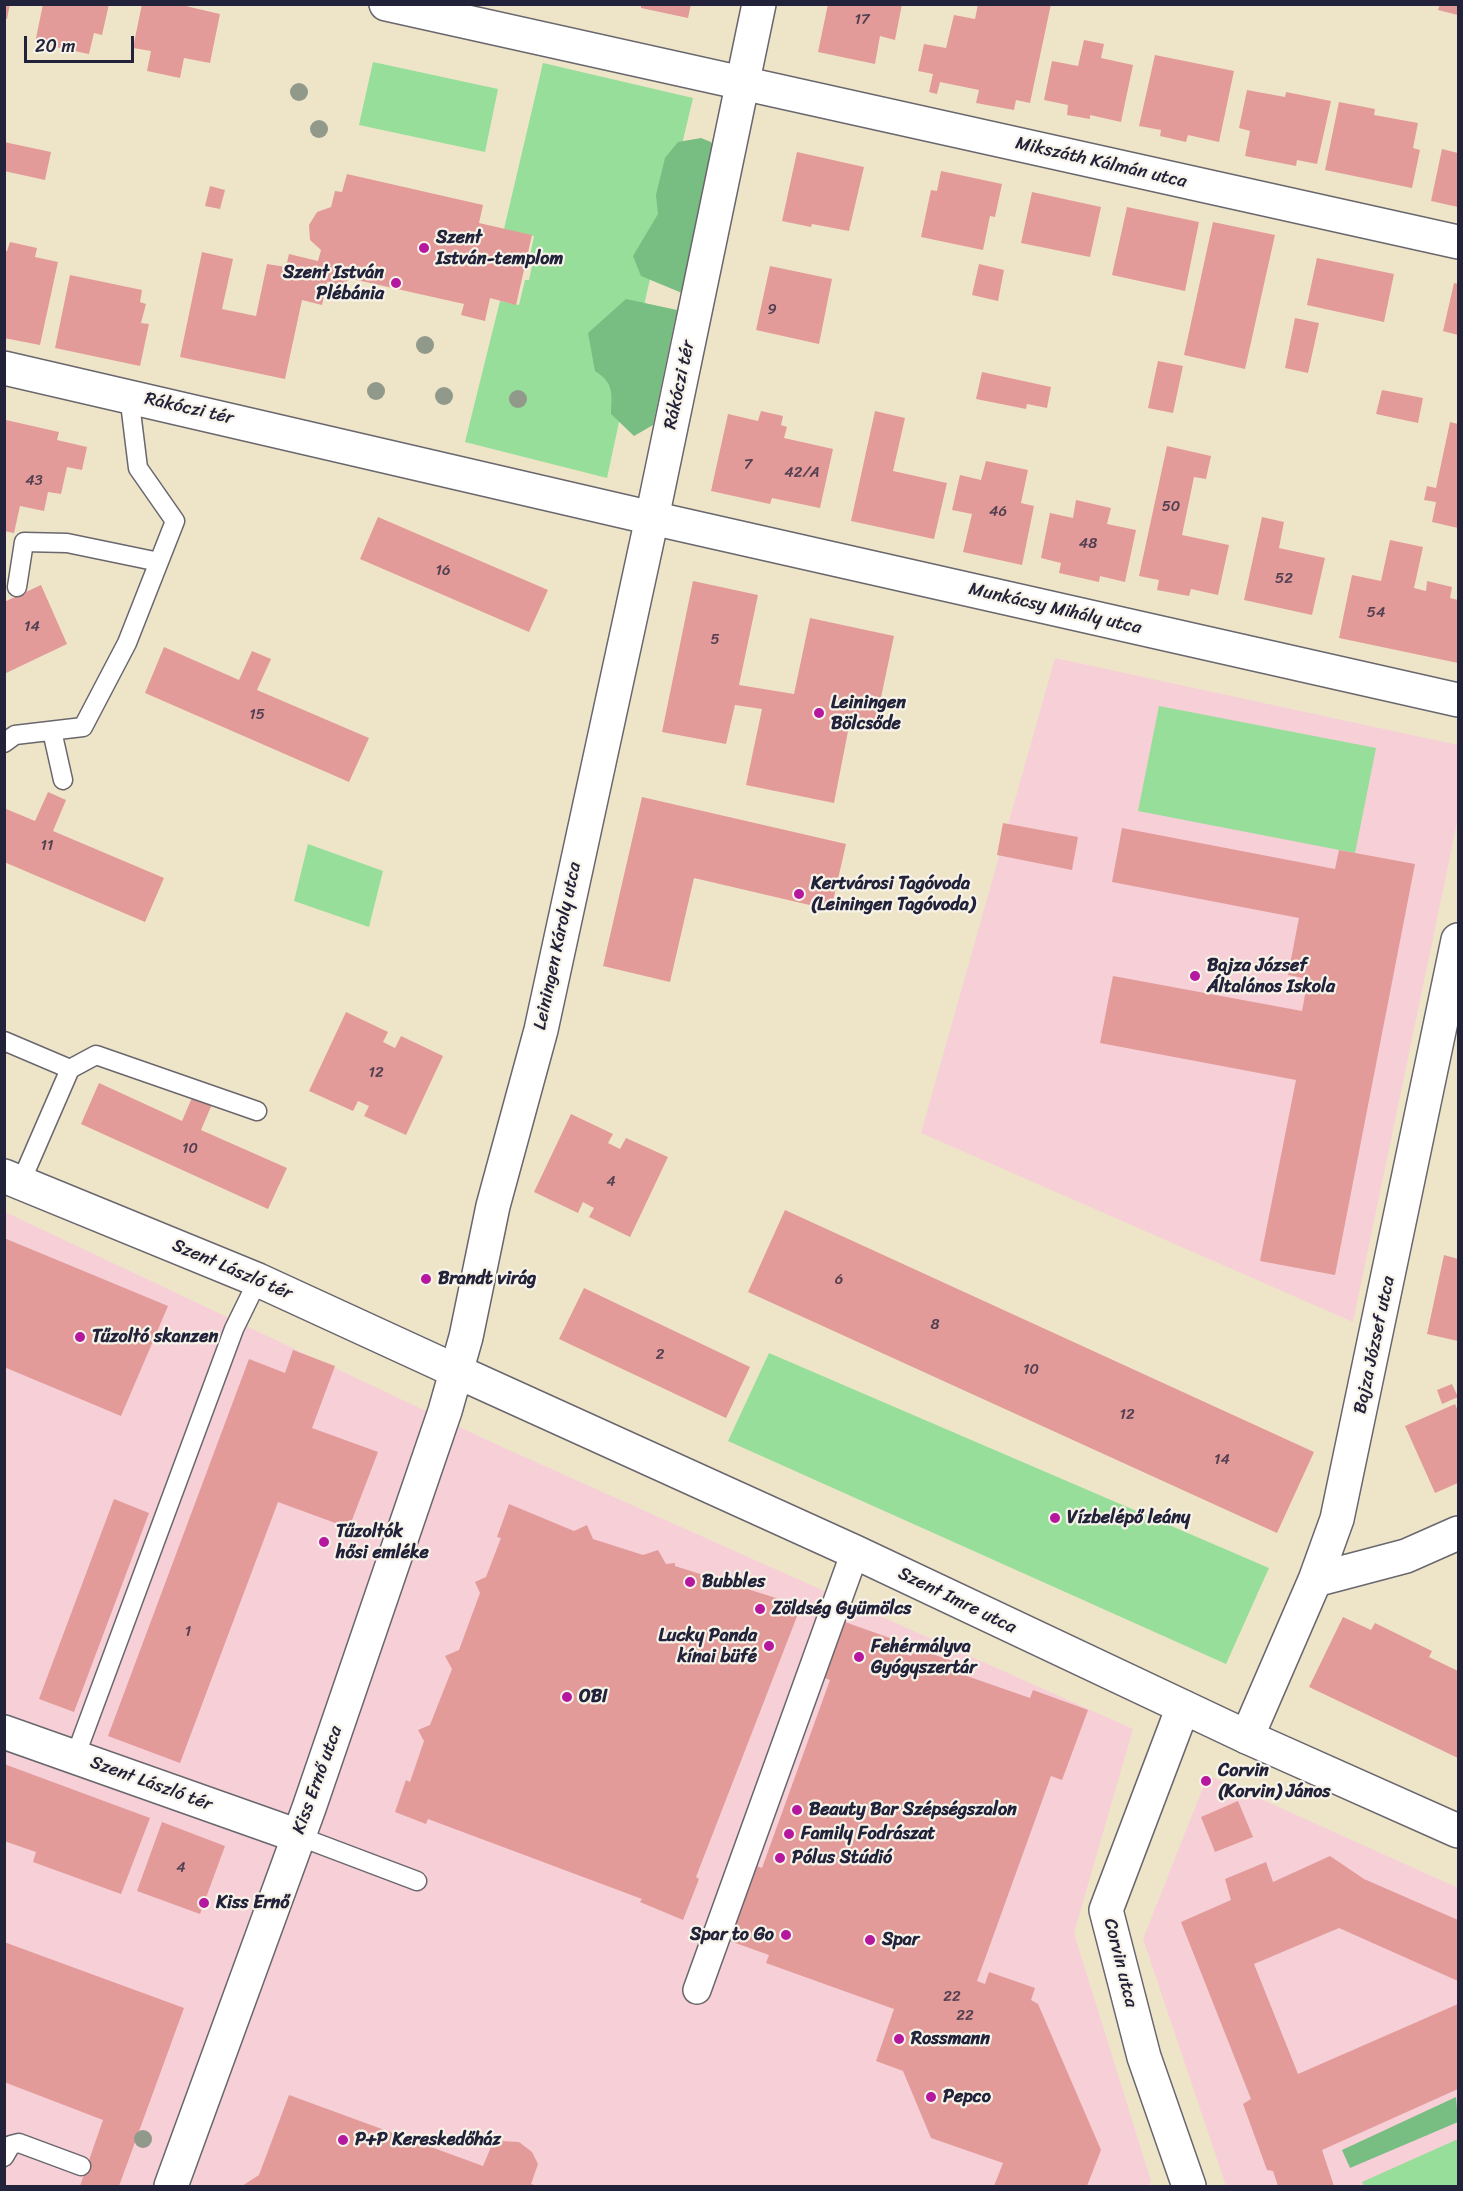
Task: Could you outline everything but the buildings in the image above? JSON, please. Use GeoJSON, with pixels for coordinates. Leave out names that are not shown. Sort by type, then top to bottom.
{"type":"FeatureCollection","features":[{"type":"Feature","properties":{"kind":"street"},"geometry":{"type":"LineString","coordinates":[[386,4],[743,83],[759,4]]}},
{"type":"Feature","properties":{"kind":"street","name":"Mikszáth Kálmán utca"},"geometry":{"type":"LineString","coordinates":[[743,83],[1458,242]]}},
{"type":"Feature","properties":{"kind":"street","name":"Rákóczi tér"},"geometry":{"type":"LineString","coordinates":[[129,395],[652,518],[743,83]]}},
{"type":"Feature","properties":{"kind":"street"},"geometry":{"type":"LineString","coordinates":[[4,368],[129,395]]}},
{"type":"Feature","properties":{"kind":"street","name":"Munkácsy Mihály utca"},"geometry":{"type":"LineString","coordinates":[[652,518],[1458,700]]}},
{"type":"Feature","properties":{"kind":"street","name":"Leiningen Károly utca"},"geometry":{"type":"LineString","coordinates":[[456,1371],[466,1336],[493,1206],[540,1030],[652,518]]}},
{"type":"Feature","properties":{"kind":"street","name":"Bajza József utca"},"geometry":{"type":"LineString","coordinates":[[1247,1737],[1315,1580],[1337,1518],[1458,940]]}},
{"type":"Feature","properties":{"kind":"street","name":"Szent László tér"},"geometry":{"type":"LineString","coordinates":[[12,1180],[258,1280],[456,1371]]}},
{"type":"Feature","properties":{"kind":"street","name":"Szent Imre utca"},"geometry":{"type":"LineString","coordinates":[[456,1371],[855,1552],[1247,1737],[1458,1831]]}},
{"type":"Feature","properties":{"kind":"street","name":"Kiss Ernő utca"},"geometry":{"type":"LineString","coordinates":[[171,2187],[298,1836],[445,1411],[456,1371]]}},
{"type":"Feature","properties":{"kind":"street"},"geometry":{"type":"LineString","coordinates":[[1315,1580],[1406,1556],[1458,1533]]}},
{"type":"Feature","properties":{"kind":"street"},"geometry":{"type":"LineString","coordinates":[[697,1990],[855,1552]]}},
{"type":"Feature","properties":{"kind":"street","name":"Corvin utca"},"geometry":{"type":"LineString","coordinates":[[1183,1707],[1106,1910],[1144,2057],[1189,2187]]}},
{"type":"Feature","properties":{"kind":"street","name":"Szent László tér"},"geometry":{"type":"LineString","coordinates":[[4,1732],[298,1836]]}},
{"type":"Feature","properties":{"kind":"lane"},"geometry":{"type":"LineString","coordinates":[[4,743],[15,735],[83,727],[127,643],[175,521],[138,468],[129,395]]}},
{"type":"Feature","properties":{"kind":"lane"},"geometry":{"type":"LineString","coordinates":[[17,587],[24,542],[67,543],[159,562]]}},
{"type":"Feature","properties":{"kind":"lane"},"geometry":{"type":"LineString","coordinates":[[52,731],[63,780]]}},
{"type":"Feature","properties":{"kind":"lane"},"geometry":{"type":"LineString","coordinates":[[4,1041],[70,1069]]}},
{"type":"Feature","properties":{"kind":"lane"},"geometry":{"type":"LineString","coordinates":[[12,1180],[70,1069],[96,1055],[257,1111]]}},
{"type":"Feature","properties":{"kind":"lane"},"geometry":{"type":"LineString","coordinates":[[75,1757],[234,1329],[258,1280]]}},
{"type":"Feature","properties":{"kind":"lane"},"geometry":{"type":"LineString","coordinates":[[298,1836],[417,1881]]}},
{"type":"Feature","properties":{"kind":"lane"},"geometry":{"type":"LineString","coordinates":[[4,2157],[11,2145],[19,2143],[81,2166]]}},
{"type":"Feature","properties":{"kind":"shaded area","name":"Bajza József Általános Iskola"},"geometry":{"type":"Polygon","coordinates":[[[1055,658],[1458,745],[1458,818],[1353,1322],[921,1133],[1055,658]]]}},
{"type":"Feature","properties":{"kind":"shaded area"},"geometry":{"type":"Polygon","coordinates":[[[5,1212],[502,1447],[1133,1729],[1074,1933],[1151,2181],[1149,2186],[5,2186],[5,1212]]]}},
{"type":"Feature","properties":{"kind":"shaded area"},"geometry":{"type":"Polygon","coordinates":[[[1208,1775],[1458,1888],[1458,2186],[1226,2186],[1143,1939],[1208,1775]]]}},
{"type":"Feature","properties":{"kind":"green space"},"geometry":{"type":"Polygon","coordinates":[[[373,62],[498,89],[485,152],[359,125],[373,62]]]}},
{"type":"Feature","properties":{"kind":"green space"},"geometry":{"type":"Polygon","coordinates":[[[543,63],[693,98],[647,292],[607,478],[465,442],[500,301],[519,305],[525,280],[529,280],[532,266],[528,265],[534,236],[504,229],[543,63]]]}},
{"type":"Feature","properties":{"kind":"green space"},"geometry":{"type":"Polygon","coordinates":[[[701,138],[711,142],[715,156],[682,293],[641,276],[633,256],[658,214],[656,195],[665,158],[678,142],[701,138]]]}},
{"type":"Feature","properties":{"kind":"green space"},"geometry":{"type":"Polygon","coordinates":[[[626,299],[677,310],[653,425],[634,436],[611,414],[612,400],[609,384],[595,371],[588,333],[626,299]]]}},
{"type":"Feature","properties":{"kind":"green space"},"geometry":{"type":"Polygon","coordinates":[[[1159,706],[1376,748],[1355,853],[1138,811],[1159,706]]]}},
{"type":"Feature","properties":{"kind":"green space"},"geometry":{"type":"Polygon","coordinates":[[[308,844],[383,871],[369,927],[294,901],[308,844]]]}},
{"type":"Feature","properties":{"kind":"green space"},"geometry":{"type":"Polygon","coordinates":[[[769,1353],[1269,1568],[1226,1664],[728,1441],[769,1353]]]}},
{"type":"Feature","properties":{"kind":"green space"},"geometry":{"type":"Polygon","coordinates":[[[1456,2097],[1458,2122],[1350,2168],[1342,2150],[1456,2097]]]}},
{"type":"Feature","properties":{"kind":"green space"},"geometry":{"type":"Polygon","coordinates":[[[1458,2139],[1458,2186],[1364,2186],[1362,2182],[1458,2139]]]}},
{"type":"Feature","properties":{"kind":"place","name":"Szent István-templom"},"geometry":{"type":"Point","coordinates":[424,248]}},
{"type":"Feature","properties":{"kind":"place","name":"Szent István Plébánia"},"geometry":{"type":"Point","coordinates":[396,283]}},
{"type":"Feature","properties":{"kind":"place","name":"Leiningen Bölcsőde"},"geometry":{"type":"Point","coordinates":[819,713]}},
{"type":"Feature","properties":{"kind":"place","name":"Kertvárosi Tagóvoda (Leiningen Tagóvoda)"},"geometry":{"type":"Point","coordinates":[799,894]}},
{"type":"Feature","properties":{"kind":"place","name":"Bajza József Általános Iskola"},"geometry":{"type":"Point","coordinates":[1195,976]}},
{"type":"Feature","properties":{"kind":"place","name":"Brandt virág"},"geometry":{"type":"Point","coordinates":[426,1279]}},
{"type":"Feature","properties":{"kind":"place","name":"Tűzoltó skanzen"},"geometry":{"type":"Point","coordinates":[80,1337]}},
{"type":"Feature","properties":{"kind":"place","name":"Vízbelépő leány"},"geometry":{"type":"Point","coordinates":[1055,1518]}},
{"type":"Feature","properties":{"kind":"place","name":"Tűzoltók hősi emléke"},"geometry":{"type":"Point","coordinates":[324,1542]}},
{"type":"Feature","properties":{"kind":"place","name":"Bubbles"},"geometry":{"type":"Point","coordinates":[690,1582]}},
{"type":"Feature","properties":{"kind":"place","name":"Zöldség Gyümölcs"},"geometry":{"type":"Point","coordinates":[760,1609]}},
{"type":"Feature","properties":{"kind":"place","name":"Lucky Panda kínai büfé"},"geometry":{"type":"Point","coordinates":[769,1646]}},
{"type":"Feature","properties":{"kind":"place","name":"Fehérmályva Gyógyszertár"},"geometry":{"type":"Point","coordinates":[859,1657]}},
{"type":"Feature","properties":{"kind":"place","name":"OBI"},"geometry":{"type":"Point","coordinates":[567,1697]}},
{"type":"Feature","properties":{"kind":"place","name":"Corvin (Korvin) János"},"geometry":{"type":"Point","coordinates":[1206,1781]}},
{"type":"Feature","properties":{"kind":"place","name":"Beauty Bar Szépségszalon"},"geometry":{"type":"Point","coordinates":[797,1810]}},
{"type":"Feature","properties":{"kind":"place","name":"Family Fodrászat"},"geometry":{"type":"Point","coordinates":[789,1834]}},
{"type":"Feature","properties":{"kind":"place","name":"Pólus Stúdió"},"geometry":{"type":"Point","coordinates":[780,1858]}},
{"type":"Feature","properties":{"kind":"place","name":"Kiss Ernő"},"geometry":{"type":"Point","coordinates":[204,1903]}},
{"type":"Feature","properties":{"kind":"place","name":"Spar to Go"},"geometry":{"type":"Point","coordinates":[786,1935]}},
{"type":"Feature","properties":{"kind":"place","name":"Spar"},"geometry":{"type":"Point","coordinates":[870,1940]}},
{"type":"Feature","properties":{"kind":"place","name":"Rossmann"},"geometry":{"type":"Point","coordinates":[899,2039]}},
{"type":"Feature","properties":{"kind":"place","name":"Pepco"},"geometry":{"type":"Point","coordinates":[931,2097]}},
{"type":"Feature","properties":{"kind":"place","name":"P+P Kereskedőház"},"geometry":{"type":"Point","coordinates":[343,2140]}}]}
